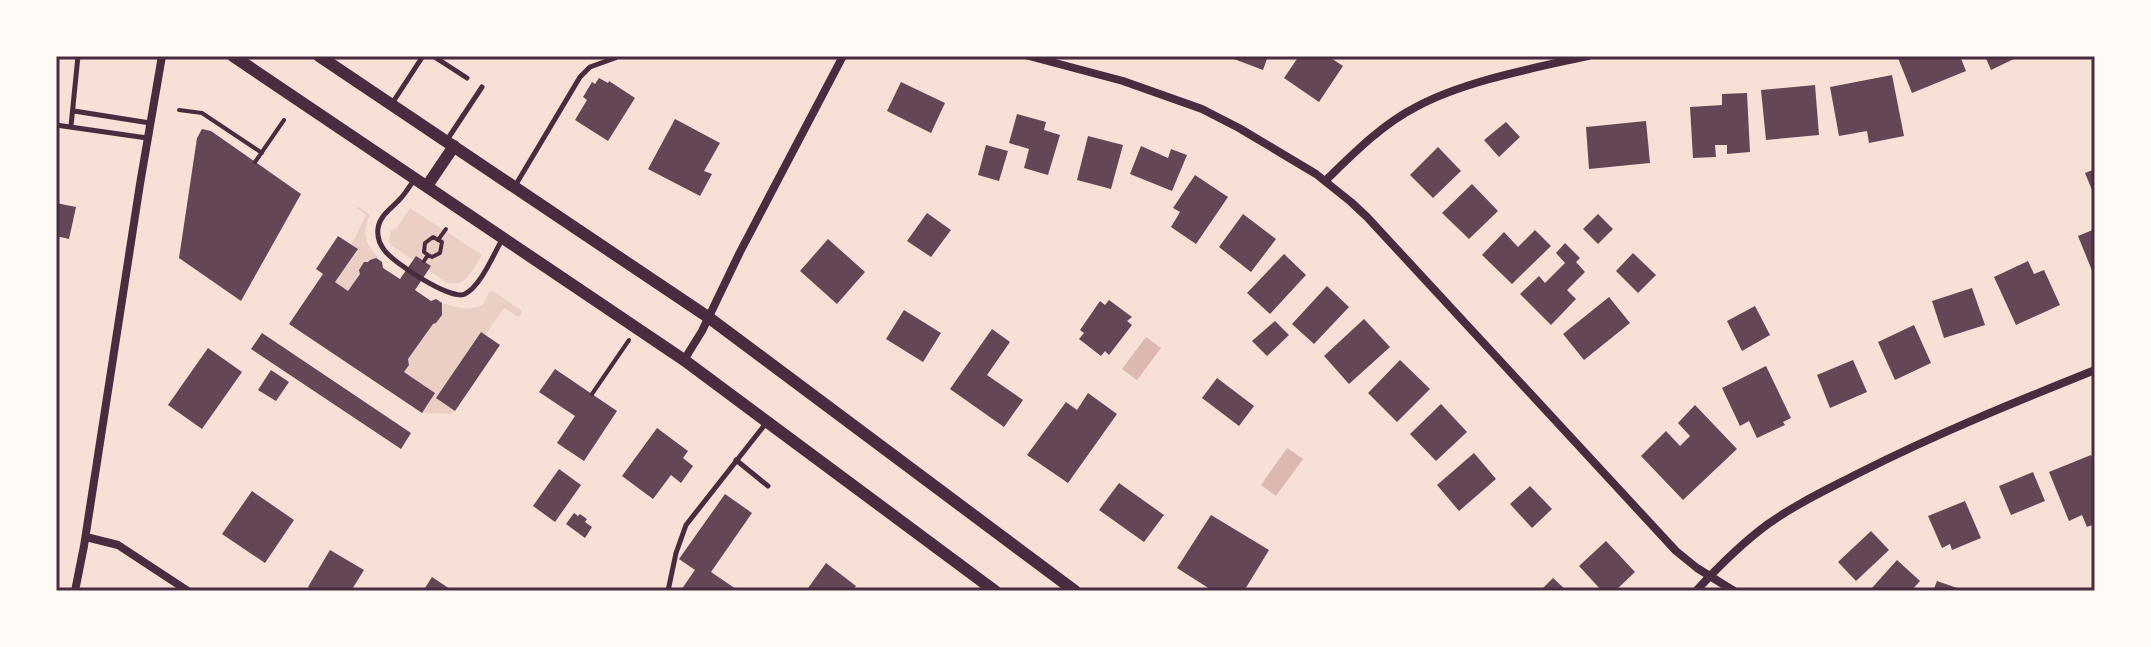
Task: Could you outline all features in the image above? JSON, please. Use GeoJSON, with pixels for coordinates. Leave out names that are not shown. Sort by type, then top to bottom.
{"type":"FeatureCollection","features":[{"type":"Feature","properties":{"kind":"street"},"geometry":{"type":"LineString","coordinates":[[75,591],[162,56]]}},
{"type":"Feature","properties":{"kind":"street"},"geometry":{"type":"LineString","coordinates":[[233,56],[684,360],[995,591]]}},
{"type":"Feature","properties":{"kind":"street"},"geometry":{"type":"LineString","coordinates":[[319,56],[708,317],[1074,590]]}},
{"type":"Feature","properties":{"kind":"street"},"geometry":{"type":"LineString","coordinates":[[684,360],[843,56]]}},
{"type":"Feature","properties":{"kind":"street"},"geometry":{"type":"LineString","coordinates":[[1029,56],[1123,81],[1202,109],[1325,181],[1367,217],[1676,551],[1734,591]]}},
{"type":"Feature","properties":{"kind":"street"},"geometry":{"type":"LineString","coordinates":[[1325,181],[1360,147],[1417,106],[1475,84],[1588,56]]}},
{"type":"Feature","properties":{"kind":"street"},"geometry":{"type":"LineString","coordinates":[[427,186],[450,144]]}},
{"type":"Feature","properties":{"kind":"street"},"geometry":{"type":"LineString","coordinates":[[1696,591],[1767,525],[1807,500],[1932,438],[2095,370]]}},
{"type":"Feature","properties":{"kind":"street"},"geometry":{"type":"LineString","coordinates":[[86,537],[118,545],[188,591]]}},
{"type":"Feature","properties":{"kind":"lane"},"geometry":{"type":"LineString","coordinates":[[71,126],[78,56]]}},
{"type":"Feature","properties":{"kind":"lane"},"geometry":{"type":"LineString","coordinates":[[391,104],[423,56]]}},
{"type":"Feature","properties":{"kind":"lane"},"geometry":{"type":"LineString","coordinates":[[433,56],[467,78]]}},
{"type":"Feature","properties":{"kind":"lane"},"geometry":{"type":"LineString","coordinates":[[514,187],[580,77],[590,67],[615,58]]}},
{"type":"Feature","properties":{"kind":"lane"},"geometry":{"type":"LineString","coordinates":[[450,144],[482,87]]}},
{"type":"Feature","properties":{"kind":"lane"},"geometry":{"type":"LineString","coordinates":[[74,111],[150,123]]}},
{"type":"Feature","properties":{"kind":"lane"},"geometry":{"type":"LineString","coordinates":[[56,125],[147,138]]}},
{"type":"Feature","properties":{"kind":"lane"},"geometry":{"type":"LineString","coordinates":[[415,179],[381,220],[378,229],[378,239],[392,258],[435,286],[460,296],[467,293],[484,273],[504,237]]}},
{"type":"Feature","properties":{"kind":"lane"},"geometry":{"type":"LineString","coordinates":[[668,591],[686,525],[768,421]]}},
{"type":"Feature","properties":{"kind":"lane"},"geometry":{"type":"LineString","coordinates":[[736,460],[768,486]]}},
{"type":"Feature","properties":{"kind":"path"},"geometry":{"type":"LineString","coordinates":[[179,110],[202,113],[262,153]]}},
{"type":"Feature","properties":{"kind":"path"},"geometry":{"type":"LineString","coordinates":[[255,162],[284,120]]}},
{"type":"Feature","properties":{"kind":"path"},"geometry":{"type":"LineString","coordinates":[[438,240],[446,229]]}},
{"type":"Feature","properties":{"kind":"path"},"geometry":{"type":"LineString","coordinates":[[433,237],[442,242],[440,253],[432,257],[428,255],[424,252],[425,243],[433,237]]}},
{"type":"Feature","properties":{"kind":"path"},"geometry":{"type":"LineString","coordinates":[[424,261],[428,255]]}},
{"type":"Feature","properties":{"kind":"path"},"geometry":{"type":"LineString","coordinates":[[592,394],[631,337]]}},
{"type":"Feature","properties":{"kind":"shaded area"},"geometry":{"type":"Polygon","coordinates":[[[359,207],[370,215],[365,235],[382,262],[376,258],[371,260],[348,291],[335,282],[358,250],[351,245],[366,215],[359,207]]]}},
{"type":"Feature","properties":{"kind":"shaded area"},"geometry":{"type":"Polygon","coordinates":[[[410,208],[482,255],[464,280],[447,283],[391,245],[391,231],[410,208]]]}},
{"type":"Feature","properties":{"kind":"shaded area"},"geometry":{"type":"Polygon","coordinates":[[[493,291],[521,310],[522,314],[518,317],[504,308],[485,335],[480,332],[437,398],[455,411],[452,414],[422,413],[435,393],[404,372],[409,365],[408,359],[442,315],[443,303],[474,308],[483,304],[489,292],[493,291]]]}},
{"type":"Feature","properties":{"kind":"shaded area"},"geometry":{"type":"Polygon","coordinates":[[[1146,337],[1161,348],[1137,380],[1122,369],[1146,337]]]}},
{"type":"Feature","properties":{"kind":"shaded area"},"geometry":{"type":"Polygon","coordinates":[[[1287,448],[1303,459],[1276,496],[1261,485],[1287,448]]]}},
{"type":"Feature","properties":{"kind":"building"},"geometry":{"type":"Polygon","coordinates":[[[1226,56],[1268,56],[1263,70],[1226,56]]]}},
{"type":"Feature","properties":{"kind":"building"},"geometry":{"type":"Polygon","coordinates":[[[1299,56],[1328,56],[1343,66],[1319,102],[1284,78],[1299,56]]]}},
{"type":"Feature","properties":{"kind":"building"},"geometry":{"type":"Polygon","coordinates":[[[1960,56],[1966,71],[1912,93],[1898,58],[1960,56]]]}},
{"type":"Feature","properties":{"kind":"building"},"geometry":{"type":"Polygon","coordinates":[[[1985,56],[2020,56],[1991,70],[1985,56]]]}},
{"type":"Feature","properties":{"kind":"building"},"geometry":{"type":"Polygon","coordinates":[[[1892,75],[1904,136],[1869,143],[1867,131],[1839,136],[1830,87],[1892,75]]]}},
{"type":"Feature","properties":{"kind":"building"},"geometry":{"type":"Polygon","coordinates":[[[599,78],[635,98],[608,141],[575,120],[587,100],[583,97],[592,82],[595,84],[599,78]]]}},
{"type":"Feature","properties":{"kind":"building"},"geometry":{"type":"Polygon","coordinates":[[[901,82],[945,103],[931,133],[887,111],[901,82]]]}},
{"type":"Feature","properties":{"kind":"building"},"geometry":{"type":"Polygon","coordinates":[[[1815,85],[1819,135],[1766,140],[1761,90],[1815,85]]]}},
{"type":"Feature","properties":{"kind":"building"},"geometry":{"type":"Polygon","coordinates":[[[1747,93],[1750,152],[1727,154],[1727,145],[1715,145],[1716,157],[1693,158],[1690,107],[1722,105],[1722,94],[1747,93]]]}},
{"type":"Feature","properties":{"kind":"building"},"geometry":{"type":"Polygon","coordinates":[[[1017,114],[1046,122],[1044,130],[1060,135],[1048,175],[1024,168],[1029,149],[1009,143],[1017,114]]]}},
{"type":"Feature","properties":{"kind":"building"},"geometry":{"type":"Polygon","coordinates":[[[675,119],[720,143],[704,171],[712,174],[700,196],[648,169],[675,119]]]}},
{"type":"Feature","properties":{"kind":"building"},"geometry":{"type":"Polygon","coordinates":[[[1646,121],[1650,163],[1589,169],[1586,127],[1646,121]]]}},
{"type":"Feature","properties":{"kind":"building"},"geometry":{"type":"Polygon","coordinates":[[[1506,122],[1520,137],[1499,157],[1484,140],[1506,122]]]}},
{"type":"Feature","properties":{"kind":"building"},"geometry":{"type":"Polygon","coordinates":[[[202,129],[211,131],[301,194],[241,301],[179,258],[197,138],[202,129]]]}},
{"type":"Feature","properties":{"kind":"building"},"geometry":{"type":"Polygon","coordinates":[[[1088,136],[1123,145],[1111,189],[1077,180],[1088,136]]]}},
{"type":"Feature","properties":{"kind":"building"},"geometry":{"type":"Polygon","coordinates":[[[986,145],[1008,151],[999,181],[978,175],[986,145]]]}},
{"type":"Feature","properties":{"kind":"building"},"geometry":{"type":"Polygon","coordinates":[[[1141,146],[1168,158],[1171,149],[1187,155],[1172,191],[1130,174],[1141,146]]]}},
{"type":"Feature","properties":{"kind":"building"},"geometry":{"type":"Polygon","coordinates":[[[1438,147],[1461,171],[1433,198],[1410,175],[1438,147]]]}},
{"type":"Feature","properties":{"kind":"building"},"geometry":{"type":"Polygon","coordinates":[[[2095,169],[2095,197],[2085,173],[2095,169]]]}},
{"type":"Feature","properties":{"kind":"building"},"geometry":{"type":"Polygon","coordinates":[[[1195,175],[1228,197],[1196,244],[1171,227],[1180,212],[1173,208],[1195,175]]]}},
{"type":"Feature","properties":{"kind":"building"},"geometry":{"type":"Polygon","coordinates":[[[1472,184],[1498,211],[1469,239],[1442,213],[1472,184]]]}},
{"type":"Feature","properties":{"kind":"building"},"geometry":{"type":"Polygon","coordinates":[[[56,203],[76,207],[69,239],[56,236],[56,203]]]}},
{"type":"Feature","properties":{"kind":"building"},"geometry":{"type":"Polygon","coordinates":[[[927,213],[951,230],[931,257],[907,241],[927,213]]]}},
{"type":"Feature","properties":{"kind":"building"},"geometry":{"type":"Polygon","coordinates":[[[1243,214],[1276,239],[1251,272],[1219,247],[1243,214]]]}},
{"type":"Feature","properties":{"kind":"building"},"geometry":{"type":"Polygon","coordinates":[[[1598,214],[1613,229],[1598,244],[1583,229],[1598,214]]]}},
{"type":"Feature","properties":{"kind":"building"},"geometry":{"type":"Polygon","coordinates":[[[2095,229],[2095,278],[2078,236],[2095,229]]]}},
{"type":"Feature","properties":{"kind":"building"},"geometry":{"type":"Polygon","coordinates":[[[1535,230],[1551,246],[1512,284],[1482,255],[1504,232],[1518,247],[1535,230]]]}},
{"type":"Feature","properties":{"kind":"building"},"geometry":{"type":"Polygon","coordinates":[[[338,236],[358,249],[335,282],[348,291],[364,262],[376,258],[382,262],[383,268],[400,279],[416,256],[431,266],[415,290],[431,301],[436,299],[442,303],[442,315],[408,359],[409,365],[404,372],[435,393],[422,413],[289,324],[323,274],[316,269],[338,236]]]}},
{"type":"Feature","properties":{"kind":"building"},"geometry":{"type":"Polygon","coordinates":[[[828,239],[865,272],[837,304],[800,271],[828,239]]]}},
{"type":"Feature","properties":{"kind":"building"},"geometry":{"type":"Polygon","coordinates":[[[1565,243],[1580,258],[1576,262],[1585,272],[1567,290],[1576,299],[1551,325],[1520,294],[1539,276],[1545,283],[1565,263],[1556,253],[1565,243]]]}},
{"type":"Feature","properties":{"kind":"building"},"geometry":{"type":"Polygon","coordinates":[[[1633,253],[1656,275],[1638,293],[1616,271],[1633,253]]]}},
{"type":"Feature","properties":{"kind":"building"},"geometry":{"type":"Polygon","coordinates":[[[1284,254],[1306,275],[1270,314],[1247,293],[1284,254]]]}},
{"type":"Feature","properties":{"kind":"building"},"geometry":{"type":"Polygon","coordinates":[[[2028,261],[2034,274],[2044,270],[2060,305],[2016,325],[1994,277],[2028,261]]]}},
{"type":"Feature","properties":{"kind":"building"},"geometry":{"type":"Polygon","coordinates":[[[1327,286],[1349,307],[1314,344],[1292,324],[1327,286]]]}},
{"type":"Feature","properties":{"kind":"building"},"geometry":{"type":"Polygon","coordinates":[[[1972,288],[1985,325],[1944,338],[1932,301],[1972,288]]]}},
{"type":"Feature","properties":{"kind":"building"},"geometry":{"type":"Polygon","coordinates":[[[1609,297],[1630,323],[1584,360],[1563,334],[1609,297]]]}},
{"type":"Feature","properties":{"kind":"building"},"geometry":{"type":"Polygon","coordinates":[[[1109,300],[1132,317],[1127,321],[1132,325],[1109,355],[1105,351],[1101,356],[1079,339],[1084,333],[1080,330],[1100,301],[1105,305],[1109,300]]]}},
{"type":"Feature","properties":{"kind":"building"},"geometry":{"type":"Polygon","coordinates":[[[1755,306],[1770,335],[1742,351],[1727,321],[1755,306]]]}},
{"type":"Feature","properties":{"kind":"building"},"geometry":{"type":"Polygon","coordinates":[[[904,310],[941,333],[923,362],[886,339],[904,310]]]}},
{"type":"Feature","properties":{"kind":"building"},"geometry":{"type":"Polygon","coordinates":[[[1364,319],[1390,347],[1349,384],[1324,356],[1364,319]]]}},
{"type":"Feature","properties":{"kind":"building"},"geometry":{"type":"Polygon","coordinates":[[[1275,321],[1289,335],[1267,356],[1252,341],[1275,321]]]}},
{"type":"Feature","properties":{"kind":"building"},"geometry":{"type":"Polygon","coordinates":[[[1914,325],[1931,363],[1895,380],[1878,342],[1914,325]]]}},
{"type":"Feature","properties":{"kind":"building"},"geometry":{"type":"Polygon","coordinates":[[[992,329],[1010,342],[987,375],[1023,400],[1004,427],[950,389],[992,329]]]}},
{"type":"Feature","properties":{"kind":"building"},"geometry":{"type":"Polygon","coordinates":[[[481,332],[500,345],[455,411],[436,398],[481,332]]]}},
{"type":"Feature","properties":{"kind":"building"},"geometry":{"type":"Polygon","coordinates":[[[262,333],[411,433],[401,449],[251,349],[262,333]]]}},
{"type":"Feature","properties":{"kind":"building"},"geometry":{"type":"Polygon","coordinates":[[[208,348],[242,372],[202,429],[168,405],[208,348]]]}},
{"type":"Feature","properties":{"kind":"building"},"geometry":{"type":"Polygon","coordinates":[[[1400,360],[1430,389],[1397,422],[1368,393],[1400,360]]]}},
{"type":"Feature","properties":{"kind":"building"},"geometry":{"type":"Polygon","coordinates":[[[1853,360],[1867,392],[1830,408],[1817,375],[1853,360]]]}},
{"type":"Feature","properties":{"kind":"building"},"geometry":{"type":"Polygon","coordinates":[[[1766,366],[1791,418],[1783,422],[1785,425],[1757,438],[1749,421],[1740,426],[1722,388],[1766,366]]]}},
{"type":"Feature","properties":{"kind":"building"},"geometry":{"type":"Polygon","coordinates":[[[555,369],[617,411],[584,461],[557,443],[575,416],[539,392],[555,369]]]}},
{"type":"Feature","properties":{"kind":"building"},"geometry":{"type":"Polygon","coordinates":[[[271,370],[289,382],[276,401],[258,390],[271,370]]]}},
{"type":"Feature","properties":{"kind":"building"},"geometry":{"type":"Polygon","coordinates":[[[1217,378],[1254,406],[1239,426],[1202,398],[1217,378]]]}},
{"type":"Feature","properties":{"kind":"building"},"geometry":{"type":"Polygon","coordinates":[[[1088,393],[1117,414],[1068,483],[1027,455],[1066,402],[1077,410],[1088,393]]]}},
{"type":"Feature","properties":{"kind":"building"},"geometry":{"type":"Polygon","coordinates":[[[1441,404],[1467,432],[1436,461],[1410,434],[1441,404]]]}},
{"type":"Feature","properties":{"kind":"building"},"geometry":{"type":"Polygon","coordinates":[[[1695,405],[1737,449],[1683,500],[1641,456],[1666,431],[1680,446],[1690,436],[1678,423],[1695,405]]]}},
{"type":"Feature","properties":{"kind":"building"},"geometry":{"type":"Polygon","coordinates":[[[657,428],[688,451],[683,458],[693,466],[681,483],[671,475],[653,499],[622,476],[657,428]]]}},
{"type":"Feature","properties":{"kind":"building"},"geometry":{"type":"Polygon","coordinates":[[[1474,453],[1496,479],[1459,511],[1437,485],[1474,453]]]}},
{"type":"Feature","properties":{"kind":"building"},"geometry":{"type":"Polygon","coordinates":[[[2091,455],[2095,464],[2095,524],[2087,527],[2082,515],[2069,521],[2049,472],[2091,455]]]}},
{"type":"Feature","properties":{"kind":"building"},"geometry":{"type":"Polygon","coordinates":[[[559,469],[581,485],[555,522],[533,506],[559,469]]]}},
{"type":"Feature","properties":{"kind":"building"},"geometry":{"type":"Polygon","coordinates":[[[2033,472],[2045,501],[2011,515],[1999,486],[2033,472]]]}},
{"type":"Feature","properties":{"kind":"building"},"geometry":{"type":"Polygon","coordinates":[[[1119,483],[1164,515],[1144,542],[1099,510],[1119,483]]]}},
{"type":"Feature","properties":{"kind":"building"},"geometry":{"type":"Polygon","coordinates":[[[1530,486],[1552,509],[1532,528],[1510,504],[1530,486]]]}},
{"type":"Feature","properties":{"kind":"building"},"geometry":{"type":"Polygon","coordinates":[[[252,491],[294,520],[265,563],[222,534],[252,491]]]}},
{"type":"Feature","properties":{"kind":"building"},"geometry":{"type":"Polygon","coordinates":[[[725,494],[752,513],[711,572],[736,589],[683,591],[695,570],[679,559],[725,494]]]}},
{"type":"Feature","properties":{"kind":"building"},"geometry":{"type":"Polygon","coordinates":[[[1965,501],[1981,538],[1952,550],[1950,544],[1942,548],[1928,516],[1965,501]]]}},
{"type":"Feature","properties":{"kind":"building"},"geometry":{"type":"Polygon","coordinates":[[[574,513],[587,519],[585,522],[592,527],[585,538],[566,524],[574,513]]]}},
{"type":"Feature","properties":{"kind":"building"},"geometry":{"type":"Polygon","coordinates":[[[1211,515],[1269,550],[1244,591],[1213,591],[1177,568],[1211,515]]]}},
{"type":"Feature","properties":{"kind":"building"},"geometry":{"type":"Polygon","coordinates":[[[1871,531],[1889,550],[1856,581],[1838,562],[1871,531]]]}},
{"type":"Feature","properties":{"kind":"building"},"geometry":{"type":"Polygon","coordinates":[[[1606,541],[1635,572],[1615,591],[1602,591],[1579,566],[1606,541]]]}},
{"type":"Feature","properties":{"kind":"building"},"geometry":{"type":"Polygon","coordinates":[[[330,550],[364,570],[351,591],[314,591],[308,587],[330,550]]]}},
{"type":"Feature","properties":{"kind":"building"},"geometry":{"type":"Polygon","coordinates":[[[1897,560],[1920,581],[1911,591],[1871,589],[1897,560]]]}},
{"type":"Feature","properties":{"kind":"building"},"geometry":{"type":"Polygon","coordinates":[[[826,563],[856,586],[852,591],[806,591],[826,563]]]}},
{"type":"Feature","properties":{"kind":"building"},"geometry":{"type":"Polygon","coordinates":[[[432,577],[450,589],[449,591],[423,591],[432,577]]]}},
{"type":"Feature","properties":{"kind":"building"},"geometry":{"type":"Polygon","coordinates":[[[1553,578],[1567,591],[1540,591],[1553,578]]]}},
{"type":"Feature","properties":{"kind":"building"},"geometry":{"type":"Polygon","coordinates":[[[1937,581],[1963,590],[1963,591],[1933,591],[1937,581]]]}}]}
